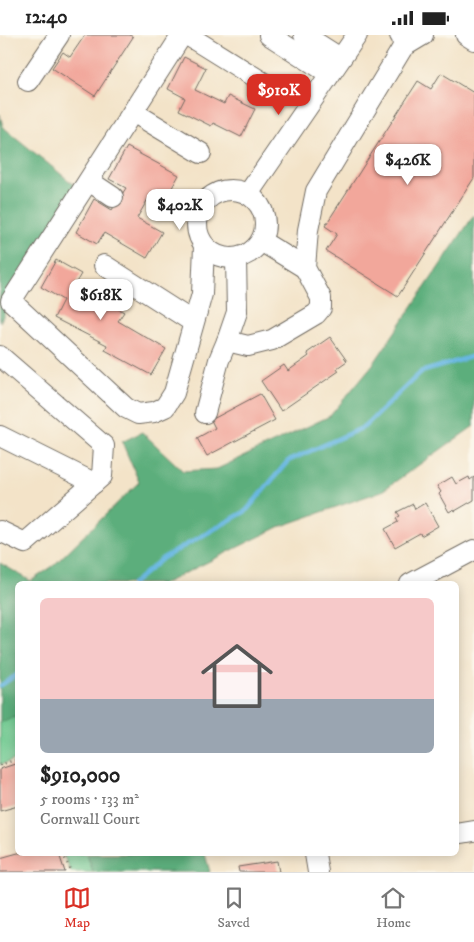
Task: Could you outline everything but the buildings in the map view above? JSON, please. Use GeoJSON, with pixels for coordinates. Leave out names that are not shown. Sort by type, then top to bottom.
{"type":"FeatureCollection","features":[{"type":"Feature","properties":{"kind":"street"},"geometry":{"type":"LineString","coordinates":[[28,81],[59,35]]}},
{"type":"Feature","properties":{"kind":"street"},"geometry":{"type":"LineString","coordinates":[[182,35],[11,301],[126,408],[138,414],[154,412],[165,407],[174,393],[202,294],[204,246]]}},
{"type":"Feature","properties":{"kind":"street"},"geometry":{"type":"LineString","coordinates":[[187,35],[264,83]]}},
{"type":"Feature","properties":{"kind":"street"},"geometry":{"type":"LineString","coordinates":[[269,35],[335,66]]}},
{"type":"Feature","properties":{"kind":"street"},"geometry":{"type":"LineString","coordinates":[[304,35],[335,66]]}},
{"type":"Feature","properties":{"kind":"street"},"geometry":{"type":"LineString","coordinates":[[248,194],[357,35]]}},
{"type":"Feature","properties":{"kind":"street"},"geometry":{"type":"LineString","coordinates":[[227,341],[248,346],[272,340],[316,314],[321,308],[321,298],[305,267],[308,230],[316,191],[402,41],[423,35]]}},
{"type":"Feature","properties":{"kind":"street"},"geometry":{"type":"LineString","coordinates":[[466,35],[474,40]]}},
{"type":"Feature","properties":{"kind":"street"},"geometry":{"type":"LineString","coordinates":[[133,112],[201,153]]}},
{"type":"Feature","properties":{"kind":"street"},"geometry":{"type":"LineString","coordinates":[[89,181],[114,197]]}},
{"type":"Feature","properties":{"kind":"street"},"geometry":{"type":"LineString","coordinates":[[236,190],[248,194],[262,209],[265,230],[261,241],[255,249],[246,255],[236,258],[224,258],[213,254],[204,246],[199,236],[197,224],[204,202],[213,195],[224,191],[236,190]]}},
{"type":"Feature","properties":{"kind":"street"},"geometry":{"type":"LineString","coordinates":[[261,241],[305,267]]}},
{"type":"Feature","properties":{"kind":"street"},"geometry":{"type":"LineString","coordinates":[[205,413],[219,360],[237,312],[236,258]]}},
{"type":"Feature","properties":{"kind":"street"},"geometry":{"type":"LineString","coordinates":[[104,265],[193,322]]}},
{"type":"Feature","properties":{"kind":"street"},"geometry":{"type":"LineString","coordinates":[[0,355],[104,446],[102,476],[25,543],[0,531]]}},
{"type":"Feature","properties":{"kind":"street"},"geometry":{"type":"LineString","coordinates":[[0,436],[94,483]]}},
{"type":"Feature","properties":{"kind":"street"},"geometry":{"type":"LineString","coordinates":[[415,581],[474,549]]}},
{"type":"Feature","properties":{"kind":"street"},"geometry":{"type":"LineString","coordinates":[[459,834],[474,831]]}},
{"type":"Feature","properties":{"kind":"path"},"geometry":{"type":"LineString","coordinates":[[0,765],[15,760]]}},
{"type":"Feature","properties":{"kind":"path"},"geometry":{"type":"LineString","coordinates":[[64,856],[71,872]]}},
{"type":"Feature","properties":{"kind":"green space"},"geometry":{"type":"Polygon","coordinates":[[[0,114],[3,127],[83,192],[11,301],[0,322],[0,114]]]}},
{"type":"Feature","properties":{"kind":"green space"},"geometry":{"type":"Polygon","coordinates":[[[474,215],[474,426],[382,491],[279,527],[169,581],[31,581],[53,566],[139,482],[122,442],[142,432],[183,471],[217,469],[330,416],[374,363],[474,215]]]}},
{"type":"Feature","properties":{"kind":"green space"},"geometry":{"type":"Polygon","coordinates":[[[0,563],[31,581],[15,581],[15,716],[0,723],[0,563]]]}},
{"type":"Feature","properties":{"kind":"green space"},"geometry":{"type":"Polygon","coordinates":[[[15,716],[15,760],[0,765],[0,723],[15,716]]]}},
{"type":"Feature","properties":{"kind":"green space"},"geometry":{"type":"Polygon","coordinates":[[[64,856],[88,856],[93,872],[71,872],[64,856]]]}},
{"type":"Feature","properties":{"kind":"green space"},"geometry":{"type":"Polygon","coordinates":[[[88,856],[206,856],[210,872],[93,872],[88,856]]]}},
{"type":"Feature","properties":{"kind":"waterway"},"geometry":{"type":"LineString","coordinates":[[136,581],[163,558],[246,511],[288,461],[364,427],[421,372],[474,356]]}},
{"type":"Feature","properties":{"kind":"waterway"},"geometry":{"type":"LineString","coordinates":[[0,686],[15,676]]}}]}
